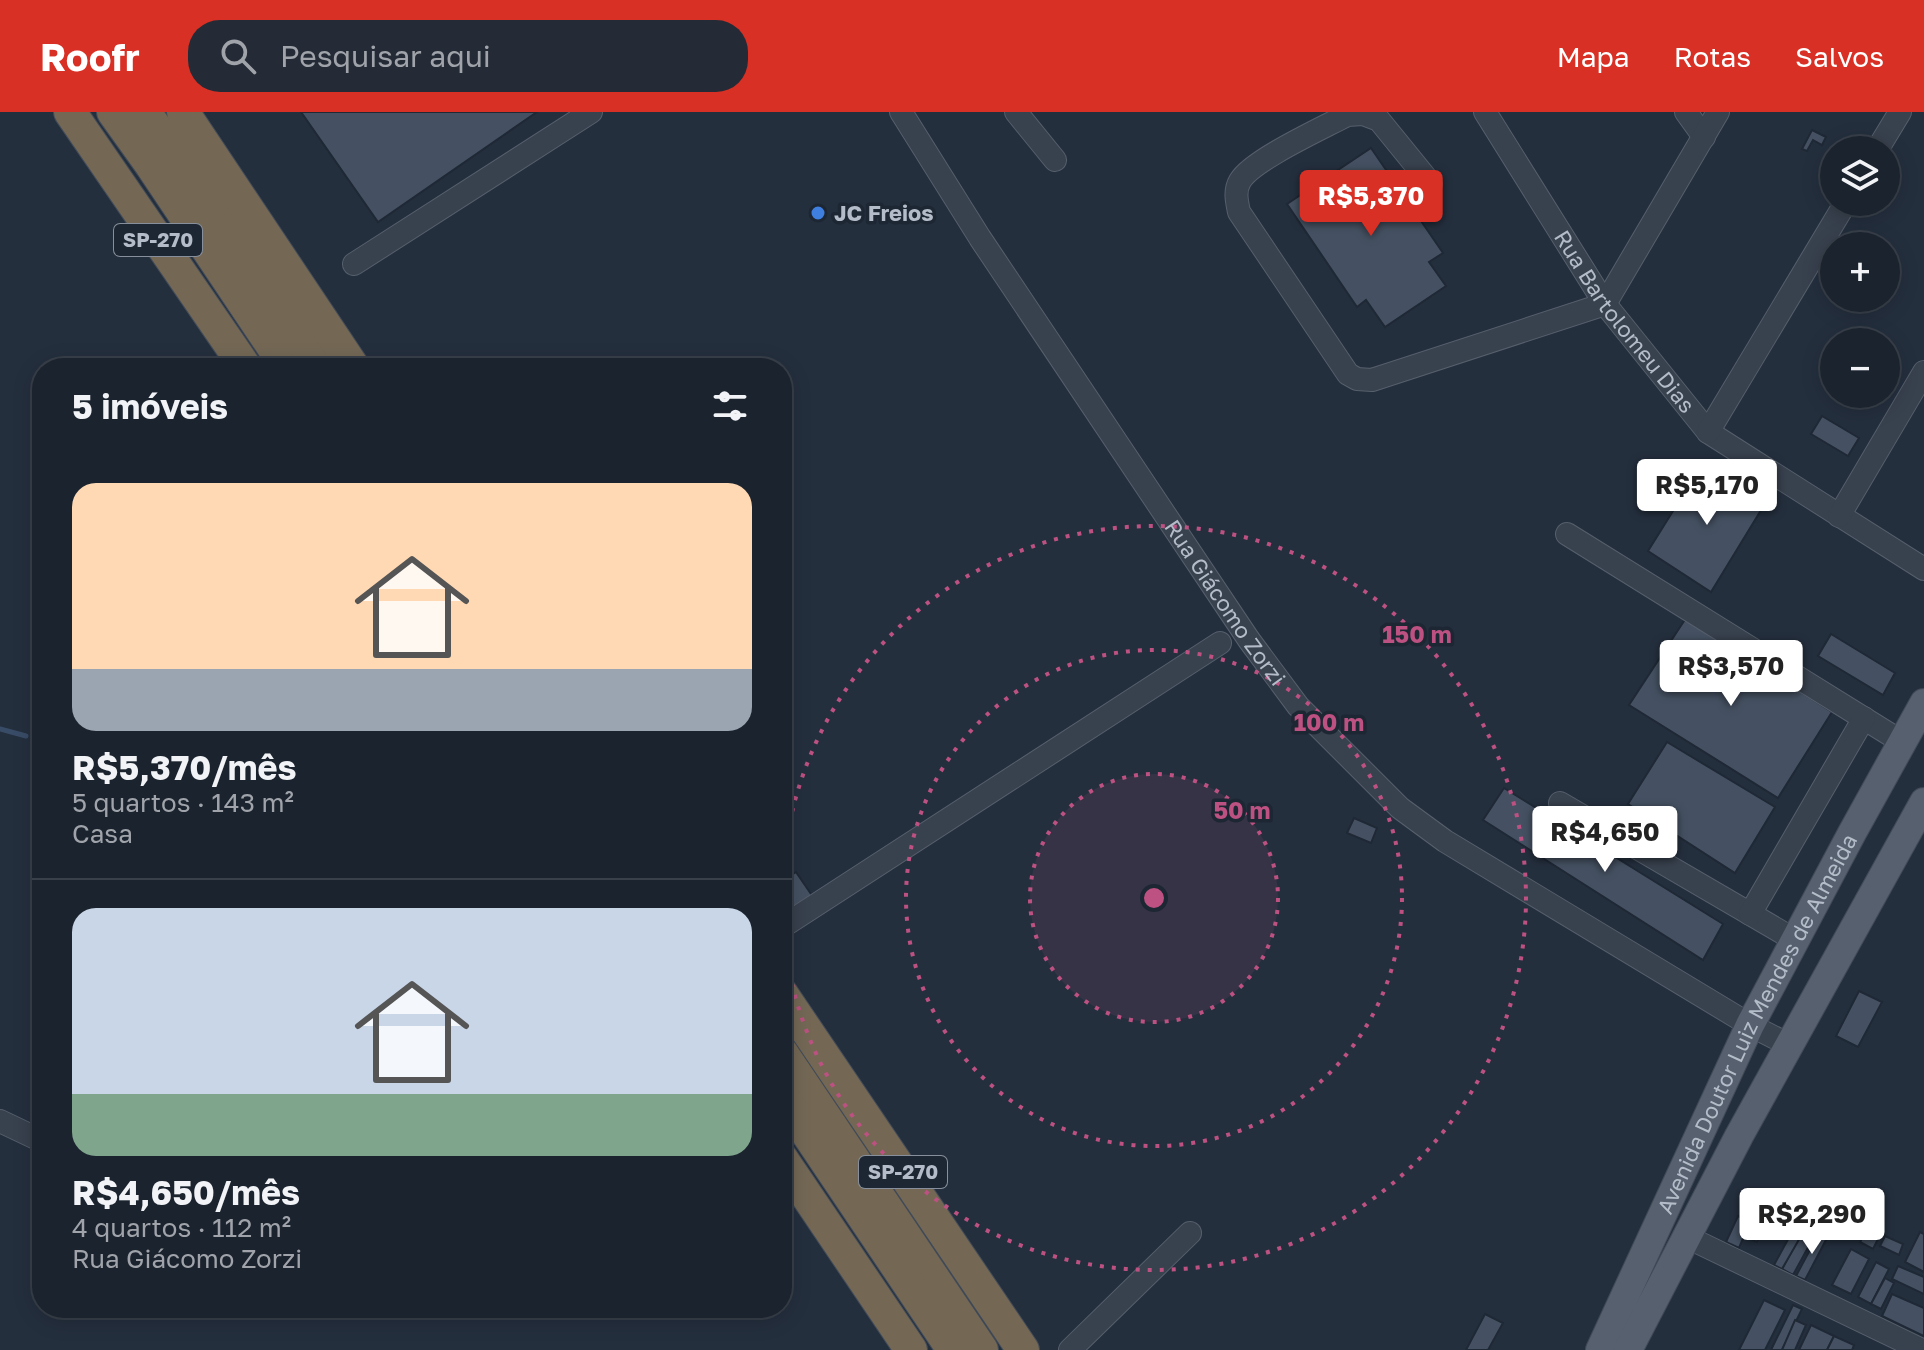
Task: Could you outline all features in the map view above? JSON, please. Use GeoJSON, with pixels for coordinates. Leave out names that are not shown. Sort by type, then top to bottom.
{"type":"FeatureCollection","features":[{"type":"Feature","properties":{"kind":"highway","name":"SP-270"},"geometry":{"type":"LineString","coordinates":[[70,112],[239,358]]}},
{"type":"Feature","properties":{"kind":"highway","name":"SP-270"},"geometry":{"type":"LineString","coordinates":[[113,112],[280,358]]}},
{"type":"Feature","properties":{"kind":"highway","name":"SP-270"},"geometry":{"type":"LineString","coordinates":[[145,112],[313,358]]}},
{"type":"Feature","properties":{"kind":"highway"},"geometry":{"type":"LineString","coordinates":[[183,112],[347,358]]}},
{"type":"Feature","properties":{"kind":"highway","name":"SP-270"},"geometry":{"type":"LineString","coordinates":[[792,1009],[1023,1350]]}},
{"type":"Feature","properties":{"kind":"highway","name":"SP-270"},"geometry":{"type":"LineString","coordinates":[[792,1068],[982,1350]]}},
{"type":"Feature","properties":{"kind":"highway","name":"SP-270"},"geometry":{"type":"LineString","coordinates":[[792,1111],[953,1350]]}},
{"type":"Feature","properties":{"kind":"highway"},"geometry":{"type":"LineString","coordinates":[[792,1174],[911,1350]]}},
{"type":"Feature","properties":{"kind":"main road","name":"Avenida Doutor Luiz Mendes de Almeida"},"geometry":{"type":"LineString","coordinates":[[1600,1350],[1750,1025],[1924,703]]}},
{"type":"Feature","properties":{"kind":"main road","name":"Avenida Doutor Luiz Mendes de Almeida"},"geometry":{"type":"LineString","coordinates":[[1628,1350],[1739,1136],[1924,802]]}},
{"type":"Feature","properties":{"kind":"main road"},"geometry":{"type":"LineString","coordinates":[[1667,1208],[1674,1226],[1687,1237]]}},
{"type":"Feature","properties":{"kind":"street"},"geometry":{"type":"LineString","coordinates":[[354,264],[591,112]]}},
{"type":"Feature","properties":{"kind":"street","name":"Rua Giácomo Zorzi"},"geometry":{"type":"LineString","coordinates":[[901,112],[988,251],[1249,640],[1298,706],[1400,808],[1445,841],[1750,1025],[1791,1046]]}},
{"type":"Feature","properties":{"kind":"street"},"geometry":{"type":"LineString","coordinates":[[1016,112],[1055,160]]}},
{"type":"Feature","properties":{"kind":"street","name":"Rua Bartolomeu Dias"},"geometry":{"type":"LineString","coordinates":[[1485,112],[1605,304],[1708,432],[1924,569]]}},
{"type":"Feature","properties":{"kind":"street"},"geometry":{"type":"LineString","coordinates":[[1686,112],[1704,137]]}},
{"type":"Feature","properties":{"kind":"street"},"geometry":{"type":"LineString","coordinates":[[1431,184],[1379,120],[1363,114],[1347,115],[1251,168],[1239,183],[1236,198],[1239,212],[1348,374],[1357,379],[1372,380],[1605,304],[1718,112]]}},
{"type":"Feature","properties":{"kind":"street"},"geometry":{"type":"LineString","coordinates":[[1885,136],[1900,112]]}},
{"type":"Feature","properties":{"kind":"street"},"geometry":{"type":"LineString","coordinates":[[1708,432],[1838,216]]}},
{"type":"Feature","properties":{"kind":"street"},"geometry":{"type":"LineString","coordinates":[[1839,516],[1924,372]]}},
{"type":"Feature","properties":{"kind":"street"},"geometry":{"type":"LineString","coordinates":[[1567,534],[1902,742]]}},
{"type":"Feature","properties":{"kind":"street"},"geometry":{"type":"LineString","coordinates":[[792,921],[1220,643]]}},
{"type":"Feature","properties":{"kind":"street"},"geometry":{"type":"LineString","coordinates":[[1750,914],[1864,718]]}},
{"type":"Feature","properties":{"kind":"street"},"geometry":{"type":"LineString","coordinates":[[1560,803],[1795,940]]}},
{"type":"Feature","properties":{"kind":"street"},"geometry":{"type":"LineString","coordinates":[[0,1121],[32,1136]]}},
{"type":"Feature","properties":{"kind":"street"},"geometry":{"type":"LineString","coordinates":[[1070,1350],[1190,1233]]}},
{"type":"Feature","properties":{"kind":"street"},"geometry":{"type":"LineString","coordinates":[[1687,1237],[1922,1350]]}},
{"type":"Feature","properties":{"kind":"building"},"geometry":{"type":"Polygon","coordinates":[[[301,112],[537,112],[378,222],[301,112]]]}},
{"type":"Feature","properties":{"kind":"building"},"geometry":{"type":"Polygon","coordinates":[[[1812,130],[1824,136],[1820,136],[1820,144],[1813,140],[1807,151],[1802,149],[1812,130]]]}},
{"type":"Feature","properties":{"kind":"building"},"geometry":{"type":"Polygon","coordinates":[[[1371,148],[1443,253],[1429,262],[1446,286],[1385,327],[1366,300],[1357,307],[1287,204],[1371,148]]]}},
{"type":"Feature","properties":{"kind":"building"},"geometry":{"type":"Polygon","coordinates":[[[1822,416],[1859,438],[1848,456],[1811,434],[1822,416]]]}},
{"type":"Feature","properties":{"kind":"building"},"geometry":{"type":"Polygon","coordinates":[[[1703,463],[1766,502],[1711,592],[1648,551],[1703,463]]]}},
{"type":"Feature","properties":{"kind":"building"},"geometry":{"type":"Polygon","coordinates":[[[1686,618],[1832,712],[1778,798],[1629,705],[1686,618]]]}},
{"type":"Feature","properties":{"kind":"building"},"geometry":{"type":"Polygon","coordinates":[[[1831,634],[1895,673],[1883,695],[1818,656],[1831,634]]]}},
{"type":"Feature","properties":{"kind":"building"},"geometry":{"type":"Polygon","coordinates":[[[1667,742],[1775,807],[1735,873],[1628,804],[1667,742]]]}},
{"type":"Feature","properties":{"kind":"building"},"geometry":{"type":"Polygon","coordinates":[[[1504,788],[1723,924],[1703,960],[1483,820],[1504,788]]]}},
{"type":"Feature","properties":{"kind":"building"},"geometry":{"type":"Polygon","coordinates":[[[1354,818],[1377,828],[1371,843],[1347,833],[1354,818]]]}},
{"type":"Feature","properties":{"kind":"building"},"geometry":{"type":"Polygon","coordinates":[[[796,872],[813,897],[796,924],[792,918],[792,875],[796,872]]]}},
{"type":"Feature","properties":{"kind":"building"},"geometry":{"type":"Polygon","coordinates":[[[1859,991],[1882,1002],[1858,1047],[1836,1036],[1859,991]]]}},
{"type":"Feature","properties":{"kind":"building"},"geometry":{"type":"Polygon","coordinates":[[[1812,1198],[1829,1206],[1817,1231],[1800,1222],[1812,1198]]]}},
{"type":"Feature","properties":{"kind":"building"},"geometry":{"type":"Polygon","coordinates":[[[1782,1213],[1806,1225],[1801,1236],[1776,1224],[1782,1213]]]}},
{"type":"Feature","properties":{"kind":"building"},"geometry":{"type":"Polygon","coordinates":[[[1738,1216],[1763,1228],[1757,1242],[1744,1236],[1739,1248],[1726,1242],[1738,1216]]]}},
{"type":"Feature","properties":{"kind":"building"},"geometry":{"type":"Polygon","coordinates":[[[1806,1225],[1817,1231],[1793,1275],[1782,1269],[1806,1225]]]}},
{"type":"Feature","properties":{"kind":"building"},"geometry":{"type":"Polygon","coordinates":[[[1868,1226],[1881,1233],[1873,1249],[1860,1242],[1868,1226]]]}},
{"type":"Feature","properties":{"kind":"building"},"geometry":{"type":"Polygon","coordinates":[[[1820,1231],[1828,1236],[1805,1280],[1796,1276],[1820,1231]]]}},
{"type":"Feature","properties":{"kind":"building"},"geometry":{"type":"Polygon","coordinates":[[[1792,1232],[1801,1236],[1782,1269],[1774,1265],[1792,1232]]]}},
{"type":"Feature","properties":{"kind":"building"},"geometry":{"type":"Polygon","coordinates":[[[1920,1232],[1924,1234],[1924,1272],[1905,1262],[1920,1232]]]}},
{"type":"Feature","properties":{"kind":"building"},"geometry":{"type":"Polygon","coordinates":[[[1885,1236],[1903,1244],[1899,1255],[1880,1246],[1885,1236]]]}},
{"type":"Feature","properties":{"kind":"building"},"geometry":{"type":"Polygon","coordinates":[[[1851,1249],[1869,1259],[1851,1294],[1832,1285],[1851,1249]]]}},
{"type":"Feature","properties":{"kind":"building"},"geometry":{"type":"Polygon","coordinates":[[[1876,1262],[1889,1269],[1871,1304],[1858,1297],[1876,1262]]]}},
{"type":"Feature","properties":{"kind":"building"},"geometry":{"type":"Polygon","coordinates":[[[1898,1266],[1924,1277],[1924,1294],[1892,1279],[1898,1266]]]}},
{"type":"Feature","properties":{"kind":"building"},"geometry":{"type":"Polygon","coordinates":[[[1885,1278],[1894,1283],[1881,1309],[1871,1304],[1885,1278]]]}},
{"type":"Feature","properties":{"kind":"building"},"geometry":{"type":"Polygon","coordinates":[[[1892,1294],[1924,1308],[1924,1336],[1882,1316],[1892,1294]]]}},
{"type":"Feature","properties":{"kind":"building"},"geometry":{"type":"Polygon","coordinates":[[[1764,1300],[1785,1310],[1765,1350],[1739,1350],[1764,1300]]]}},
{"type":"Feature","properties":{"kind":"building"},"geometry":{"type":"Polygon","coordinates":[[[1793,1305],[1802,1309],[1782,1350],[1771,1350],[1793,1305]]]}},
{"type":"Feature","properties":{"kind":"building"},"geometry":{"type":"Polygon","coordinates":[[[1485,1314],[1503,1323],[1488,1350],[1466,1350],[1485,1314]]]}},
{"type":"Feature","properties":{"kind":"building"},"geometry":{"type":"Polygon","coordinates":[[[1795,1320],[1806,1325],[1795,1350],[1782,1350],[1795,1320]]]}},
{"type":"Feature","properties":{"kind":"building"},"geometry":{"type":"Polygon","coordinates":[[[1811,1325],[1834,1336],[1827,1350],[1799,1350],[1811,1325]]]}},
{"type":"Feature","properties":{"kind":"building"},"geometry":{"type":"Polygon","coordinates":[[[1834,1336],[1854,1345],[1852,1350],[1827,1350],[1834,1336]]]}},
{"type":"Feature","properties":{"kind":"waterway"},"geometry":{"type":"LineString","coordinates":[[0,729],[26,736]]}},
{"type":"Feature","properties":{"kind":"place","name":"JC Freios"},"geometry":{"type":"Point","coordinates":[818,213]}}]}
